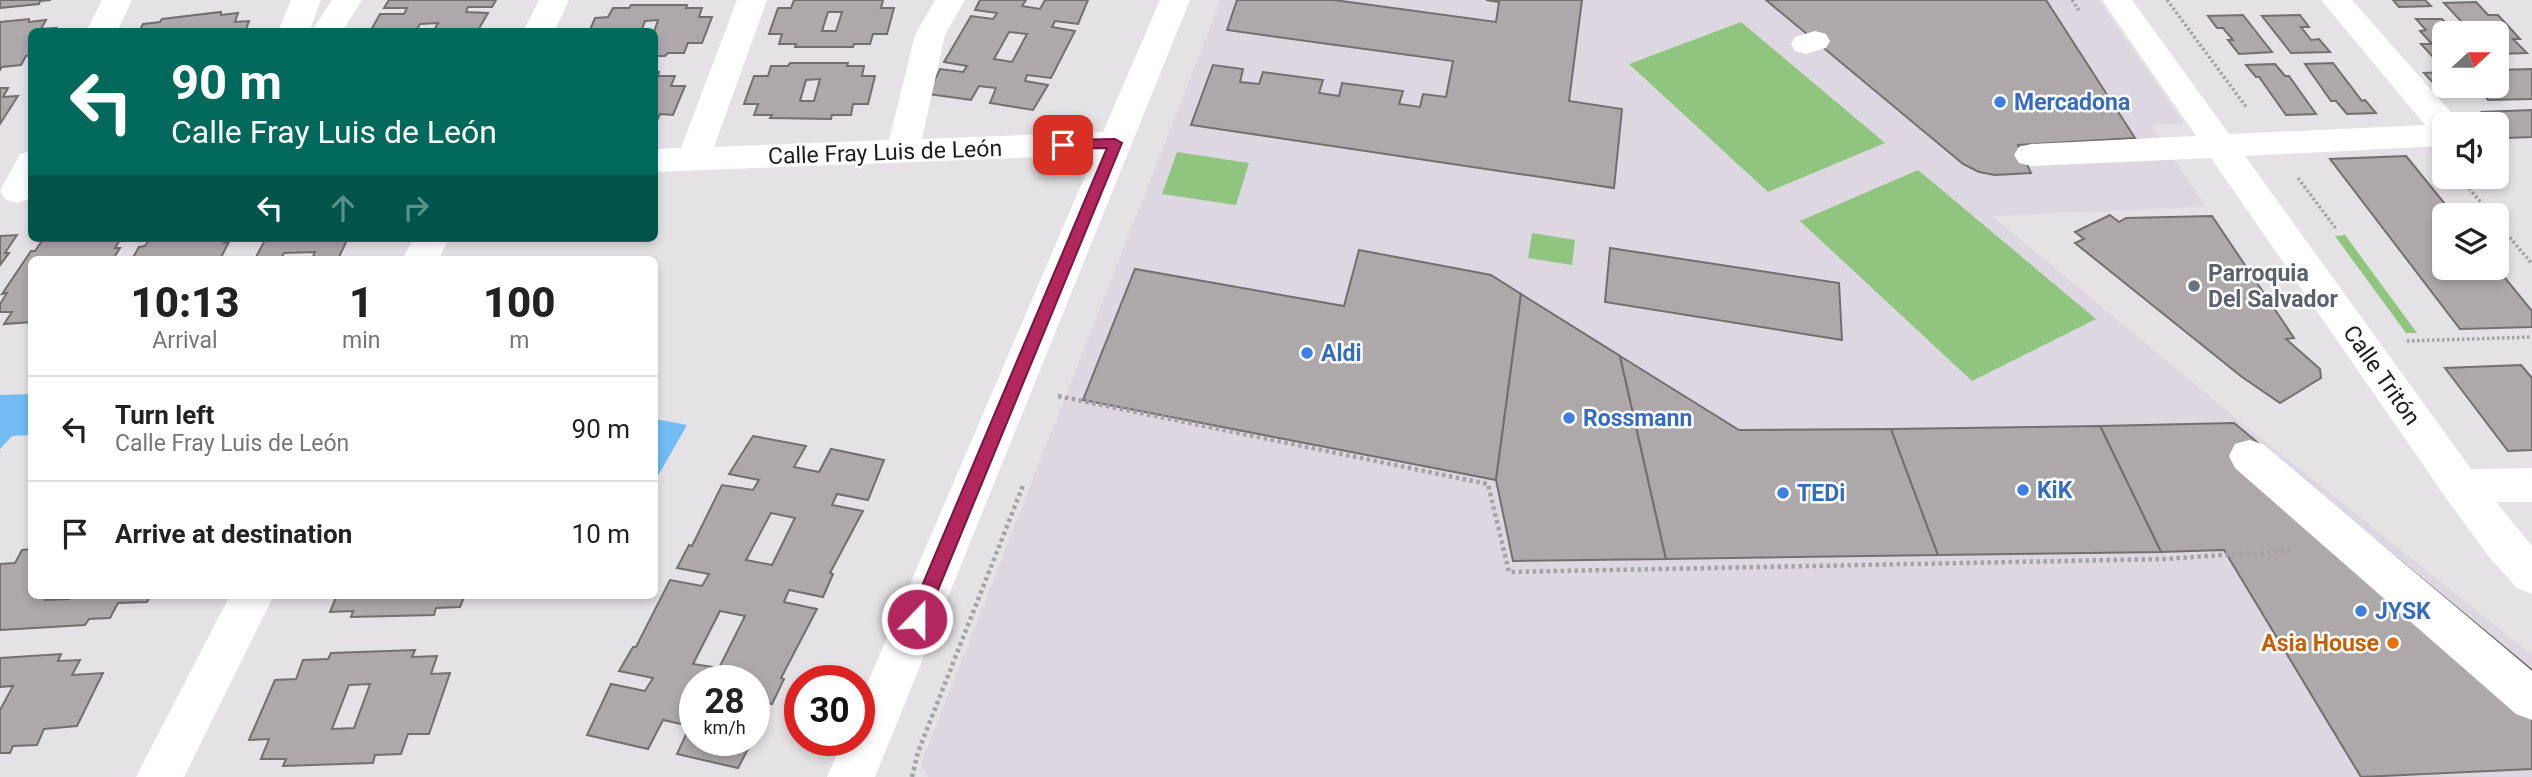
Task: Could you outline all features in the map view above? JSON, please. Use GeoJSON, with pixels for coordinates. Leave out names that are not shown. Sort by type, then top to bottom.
{"type":"FeatureCollection","features":[{"type":"Feature","properties":{"kind":"street"},"geometry":{"type":"LineString","coordinates":[[103,28],[117,0]]}},
{"type":"Feature","properties":{"kind":"street"},"geometry":{"type":"LineString","coordinates":[[295,28],[306,0]]}},
{"type":"Feature","properties":{"kind":"street"},"geometry":{"type":"LineString","coordinates":[[329,28],[347,0]]}},
{"type":"Feature","properties":{"kind":"street"},"geometry":{"type":"LineString","coordinates":[[540,28],[554,0]]}},
{"type":"Feature","properties":{"kind":"street"},"geometry":{"type":"LineString","coordinates":[[693,160],[752,0]]}},
{"type":"Feature","properties":{"kind":"street"},"geometry":{"type":"LineString","coordinates":[[903,151],[938,0]]}},
{"type":"Feature","properties":{"kind":"street"},"geometry":{"type":"LineString","coordinates":[[930,35],[950,0]]}},
{"type":"Feature","properties":{"kind":"street"},"geometry":{"type":"LineString","coordinates":[[851,777],[1175,0]]}},
{"type":"Feature","properties":{"kind":"street","name":"Calle Tritón"},"geometry":{"type":"LineString","coordinates":[[2117,0],[2460,486],[2504,544],[2532,575]]}},
{"type":"Feature","properties":{"kind":"street"},"geometry":{"type":"LineString","coordinates":[[2031,155],[2432,137],[2445,132],[2444,126],[2336,0]]}},
{"type":"Feature","properties":{"kind":"street","name":"Calle Fray Luis de León"},"geometry":{"type":"LineString","coordinates":[[658,161],[1115,143]]}},
{"type":"Feature","properties":{"kind":"street"},"geometry":{"type":"LineString","coordinates":[[2249,456],[2532,699]]}},
{"type":"Feature","properties":{"kind":"street"},"geometry":{"type":"LineString","coordinates":[[2460,486],[2532,485]]}},
{"type":"Feature","properties":{"kind":"street"},"geometry":{"type":"LineString","coordinates":[[160,777],[250,599]]}},
{"type":"Feature","properties":{"kind":"path"},"geometry":{"type":"LineString","coordinates":[[2469,189],[2482,203]]}},
{"type":"Feature","properties":{"kind":"path"},"geometry":{"type":"LineString","coordinates":[[2509,236],[2532,264]]}},
{"type":"Feature","properties":{"kind":"path"},"geometry":{"type":"LineString","coordinates":[[2360,342],[2532,337]]}},
{"type":"Feature","properties":{"kind":"path"},"geometry":{"type":"LineString","coordinates":[[1058,396],[1488,484],[1510,572],[2221,560],[2219,557],[2351,544]]}},
{"type":"Feature","properties":{"kind":"shaded area"},"geometry":{"type":"Polygon","coordinates":[[[1221,0],[2099,0],[2184,124],[2151,125],[2206,207],[1992,216],[2221,406],[2532,655],[2532,777],[928,777],[921,764],[1221,0]]]}},
{"type":"Feature","properties":{"kind":"green space"},"geometry":{"type":"Polygon","coordinates":[[[1741,22],[1885,143],[1768,192],[1629,64],[1741,22]]]}},
{"type":"Feature","properties":{"kind":"green space"},"geometry":{"type":"Polygon","coordinates":[[[1177,152],[1249,163],[1236,205],[1162,194],[1177,152]]]}},
{"type":"Feature","properties":{"kind":"green space"},"geometry":{"type":"Polygon","coordinates":[[[1918,170],[2096,319],[1972,381],[1800,221],[1918,170]]]}},
{"type":"Feature","properties":{"kind":"green space"},"geometry":{"type":"Polygon","coordinates":[[[1532,233],[1575,240],[1572,265],[1528,258],[1532,233]]]}},
{"type":"Feature","properties":{"kind":"green space"},"geometry":{"type":"Polygon","coordinates":[[[2345,235],[2417,333],[2406,333],[2335,236],[2345,235]]]}},
{"type":"Feature","properties":{"kind":"water"},"geometry":{"type":"Polygon","coordinates":[[[28,394],[28,435],[12,436],[0,449],[0,395],[28,394]]]}},
{"type":"Feature","properties":{"kind":"water"},"geometry":{"type":"Polygon","coordinates":[[[658,420],[687,425],[658,476],[658,420]]]}},
{"type":"Feature","properties":{"kind":"building"},"geometry":{"type":"Polygon","coordinates":[[[0,0],[51,0],[0,8],[0,0]]]}},
{"type":"Feature","properties":{"kind":"building"},"geometry":{"type":"Polygon","coordinates":[[[389,0],[496,0],[492,7],[468,7],[466,12],[488,13],[479,28],[435,28],[438,23],[420,24],[418,28],[372,28],[380,14],[404,14],[407,8],[384,8],[389,0]]]}},
{"type":"Feature","properties":{"kind":"building"},"geometry":{"type":"Polygon","coordinates":[[[794,0],[883,0],[881,8],[894,8],[887,34],[873,34],[870,44],[854,44],[853,47],[795,47],[796,44],[779,44],[782,34],[769,34],[778,8],[791,8],[794,0]],[[828,12],[822,31],[836,31],[842,12],[828,12]]]}},
{"type":"Feature","properties":{"kind":"building"},"geometry":{"type":"Polygon","coordinates":[[[980,0],[1026,0],[1022,6],[1040,9],[1045,0],[1088,0],[1078,24],[1055,21],[1052,27],[1075,31],[1051,78],[1027,75],[1025,81],[1048,85],[1033,110],[990,103],[996,88],[979,86],[971,100],[928,94],[940,69],[963,72],[967,66],[944,62],[971,16],[993,19],[997,13],[975,10],[980,0]],[[1009,32],[994,59],[1012,62],[1027,34],[1009,32]]]}},
{"type":"Feature","properties":{"kind":"building"},"geometry":{"type":"Polygon","coordinates":[[[1237,0],[1334,0],[1496,22],[1499,2],[1486,0],[1582,0],[1569,101],[1622,109],[1614,188],[1191,125],[1213,65],[1243,69],[1240,82],[1259,84],[1263,72],[1323,80],[1319,93],[1339,96],[1342,83],[1403,91],[1399,104],[1420,107],[1423,94],[1446,97],[1453,61],[1227,30],[1237,0]]]}},
{"type":"Feature","properties":{"kind":"building","name":"Mercadona"},"geometry":{"type":"Polygon","coordinates":[[[1766,0],[2046,0],[2135,138],[2018,145],[2031,173],[1995,175],[1979,172],[1963,164],[1766,0]]]}},
{"type":"Feature","properties":{"kind":"building"},"geometry":{"type":"Polygon","coordinates":[[[2393,0],[2425,0],[2431,6],[2399,7],[2393,0]]]}},
{"type":"Feature","properties":{"kind":"building"},"geometry":{"type":"Polygon","coordinates":[[[2476,2],[2488,15],[2498,15],[2504,21],[2461,21],[2444,3],[2476,2]]]}},
{"type":"Feature","properties":{"kind":"building"},"geometry":{"type":"Polygon","coordinates":[[[631,5],[687,5],[686,8],[702,8],[699,17],[712,17],[702,43],[688,43],[684,53],[658,56],[658,28],[655,28],[658,20],[645,21],[642,28],[591,28],[595,18],[608,17],[613,8],[629,8],[631,5]]]}},
{"type":"Feature","properties":{"kind":"building"},"geometry":{"type":"Polygon","coordinates":[[[221,12],[221,15],[238,13],[235,22],[249,21],[246,28],[141,28],[143,24],[160,22],[162,19],[221,12]]]}},
{"type":"Feature","properties":{"kind":"building"},"geometry":{"type":"Polygon","coordinates":[[[2243,15],[2272,52],[2239,54],[2228,40],[2233,40],[2223,28],[2217,28],[2208,16],[2243,15]]]}},
{"type":"Feature","properties":{"kind":"building"},"geometry":{"type":"Polygon","coordinates":[[[2300,15],[2309,27],[2301,27],[2311,40],[2319,39],[2330,52],[2291,53],[2262,16],[2300,15]]]}},
{"type":"Feature","properties":{"kind":"building"},"geometry":{"type":"Polygon","coordinates":[[[2416,19],[2444,21],[2432,21],[2432,44],[2420,31],[2426,30],[2416,19]]]}},
{"type":"Feature","properties":{"kind":"building"},"geometry":{"type":"Polygon","coordinates":[[[46,20],[42,28],[28,28],[28,56],[21,65],[2,67],[0,70],[0,22],[46,20]]]}},
{"type":"Feature","properties":{"kind":"building"},"geometry":{"type":"Polygon","coordinates":[[[2510,28],[2520,39],[2513,39],[2527,53],[2510,54],[2510,28]]]}},
{"type":"Feature","properties":{"kind":"building"},"geometry":{"type":"Polygon","coordinates":[[[2421,44],[2432,44],[2432,56],[2421,44]]]}},
{"type":"Feature","properties":{"kind":"building"},"geometry":{"type":"Polygon","coordinates":[[[790,63],[848,63],[847,66],[864,66],[862,76],[875,76],[868,104],[853,104],[851,115],[832,115],[831,119],[770,118],[772,115],[754,115],[758,104],[744,104],[754,76],[768,76],[771,66],[788,66],[790,63]],[[820,79],[806,80],[800,101],[814,101],[820,79]]]}},
{"type":"Feature","properties":{"kind":"building"},"geometry":{"type":"Polygon","coordinates":[[[2333,63],[2362,101],[2365,100],[2376,113],[2347,114],[2336,101],[2331,101],[2305,64],[2333,63]]]}},
{"type":"Feature","properties":{"kind":"building"},"geometry":{"type":"Polygon","coordinates":[[[2275,64],[2285,76],[2289,76],[2316,114],[2286,115],[2259,77],[2246,65],[2275,64]]]}},
{"type":"Feature","properties":{"kind":"building"},"geometry":{"type":"Polygon","coordinates":[[[2532,69],[2532,99],[2486,98],[2510,98],[2510,70],[2532,69]]]}},
{"type":"Feature","properties":{"kind":"building"},"geometry":{"type":"Polygon","coordinates":[[[2424,73],[2432,73],[2432,82],[2424,73]]]}},
{"type":"Feature","properties":{"kind":"building"},"geometry":{"type":"Polygon","coordinates":[[[658,76],[675,76],[671,86],[685,86],[673,115],[660,114],[658,118],[658,76]]]}},
{"type":"Feature","properties":{"kind":"building"},"geometry":{"type":"Polygon","coordinates":[[[0,88],[8,88],[3,97],[18,96],[0,124],[0,88]]]}},
{"type":"Feature","properties":{"kind":"building"},"geometry":{"type":"Polygon","coordinates":[[[2532,110],[2532,137],[2509,138],[2509,112],[2482,112],[2532,110]]]}},
{"type":"Feature","properties":{"kind":"building"},"geometry":{"type":"Polygon","coordinates":[[[2406,156],[2444,203],[2432,203],[2432,280],[2507,280],[2532,311],[2532,327],[2460,329],[2330,159],[2406,156]]]}},
{"type":"Feature","properties":{"kind":"building","name":"Parroquia Del Salvador"},"geometry":{"type":"Polygon","coordinates":[[[2110,215],[2119,222],[2126,218],[2212,216],[2294,338],[2286,339],[2320,369],[2321,378],[2280,403],[2242,377],[2075,243],[2084,239],[2075,232],[2110,215]]]}},
{"type":"Feature","properties":{"kind":"building"},"geometry":{"type":"Polygon","coordinates":[[[17,235],[5,253],[9,253],[0,265],[0,236],[17,235]]]}},
{"type":"Feature","properties":{"kind":"building"},"geometry":{"type":"Polygon","coordinates":[[[41,242],[119,242],[115,248],[120,248],[115,256],[28,256],[28,322],[4,324],[12,312],[0,312],[0,304],[7,293],[2,294],[31,251],[35,251],[41,242]]]}},
{"type":"Feature","properties":{"kind":"building"},"geometry":{"type":"Polygon","coordinates":[[[148,242],[229,242],[222,256],[134,256],[139,247],[145,246],[148,242]]]}},
{"type":"Feature","properties":{"kind":"building"},"geometry":{"type":"Polygon","coordinates":[[[264,242],[346,242],[339,256],[313,256],[315,252],[257,256],[264,242]]]}},
{"type":"Feature","properties":{"kind":"building"},"geometry":{"type":"Polygon","coordinates":[[[1610,248],[1839,283],[1842,340],[1605,302],[1610,248]]]}},
{"type":"Feature","properties":{"kind":"building","name":"Aldi"},"geometry":{"type":"Polygon","coordinates":[[[1359,250],[1491,275],[1521,294],[1496,480],[1083,400],[1135,269],[1344,306],[1359,250]]]}},
{"type":"Feature","properties":{"kind":"building","name":"Rossmann"},"geometry":{"type":"Polygon","coordinates":[[[1521,294],[1620,356],[1666,559],[1513,561],[1496,480],[1521,294]]]}},
{"type":"Feature","properties":{"kind":"building","name":"TEDi"},"geometry":{"type":"Polygon","coordinates":[[[1620,356],[1739,430],[1891,429],[1938,555],[1666,559],[1620,356]]]}},
{"type":"Feature","properties":{"kind":"building"},"geometry":{"type":"Polygon","coordinates":[[[2521,365],[2532,378],[2532,450],[2508,451],[2445,368],[2521,365]]]}},
{"type":"Feature","properties":{"kind":"building","name":"JYSK"},"geometry":{"type":"Polygon","coordinates":[[[2234,423],[2532,670],[2532,769],[2361,777],[2224,550],[2161,552],[2100,426],[2234,423]]]}},
{"type":"Feature","properties":{"kind":"building","name":"KiK"},"geometry":{"type":"Polygon","coordinates":[[[2100,426],[2161,552],[1938,555],[1891,429],[2100,426]]]}},
{"type":"Feature","properties":{"kind":"building"},"geometry":{"type":"Polygon","coordinates":[[[753,436],[806,446],[794,467],[819,472],[831,449],[884,460],[868,500],[837,494],[832,505],[863,511],[830,573],[833,574],[823,597],[789,590],[784,602],[817,609],[788,665],[784,665],[781,678],[784,679],[772,704],[770,665],[720,665],[745,616],[720,611],[693,664],[700,665],[679,665],[679,724],[663,720],[648,749],[587,735],[611,684],[645,691],[653,678],[619,671],[633,647],[636,647],[670,580],[702,586],[709,574],[677,568],[689,545],[692,546],[722,485],[753,490],[759,480],[729,474],[753,436]],[[771,513],[746,560],[772,565],[795,518],[771,513]]]}},
{"type":"Feature","properties":{"kind":"building"},"geometry":{"type":"Polygon","coordinates":[[[28,549],[28,599],[149,599],[147,602],[118,603],[110,618],[89,619],[85,625],[0,630],[0,564],[15,563],[22,550],[28,549]]]}},
{"type":"Feature","properties":{"kind":"building"},"geometry":{"type":"Polygon","coordinates":[[[335,599],[463,599],[460,607],[436,608],[434,615],[351,617],[353,611],[330,612],[335,599]]]}},
{"type":"Feature","properties":{"kind":"building"},"geometry":{"type":"Polygon","coordinates":[[[415,650],[412,657],[437,656],[431,674],[450,673],[429,734],[408,734],[401,754],[375,755],[373,763],[283,766],[286,759],[261,759],[269,739],[249,740],[275,680],[296,679],[303,660],[328,659],[331,653],[415,650]],[[370,684],[349,685],[332,729],[354,728],[370,684]]]}},
{"type":"Feature","properties":{"kind":"building"},"geometry":{"type":"Polygon","coordinates":[[[61,654],[58,661],[80,660],[72,675],[103,673],[77,726],[44,729],[37,745],[13,746],[10,753],[0,753],[0,710],[13,686],[0,687],[0,658],[61,654]]]}},
{"type":"Feature","properties":{"kind":"building"},"geometry":{"type":"Polygon","coordinates":[[[686,756],[744,756],[738,768],[686,756]]]}},
{"type":"Feature","properties":{"kind":"place","name":"Mercadona"},"geometry":{"type":"Point","coordinates":[2000,102]}},
{"type":"Feature","properties":{"kind":"place","name":"Parroquia Del Salvador"},"geometry":{"type":"Point","coordinates":[2194,286]}},
{"type":"Feature","properties":{"kind":"place","name":"Aldi"},"geometry":{"type":"Point","coordinates":[1307,353]}},
{"type":"Feature","properties":{"kind":"place","name":"Rossmann"},"geometry":{"type":"Point","coordinates":[1569,418]}},
{"type":"Feature","properties":{"kind":"place","name":"KiK"},"geometry":{"type":"Point","coordinates":[2023,490]}},
{"type":"Feature","properties":{"kind":"place","name":"TEDi"},"geometry":{"type":"Point","coordinates":[1783,493]}},
{"type":"Feature","properties":{"kind":"place","name":"JYSK"},"geometry":{"type":"Point","coordinates":[2361,611]}},
{"type":"Feature","properties":{"kind":"place","name":"Asia House"},"geometry":{"type":"Point","coordinates":[2393,643]}},
{"type":"Feature","properties":{"kind":"route"},"geometry":{"type":"LineString","coordinates":[[917,619],[1115,143],[1063,145]]}}]}
